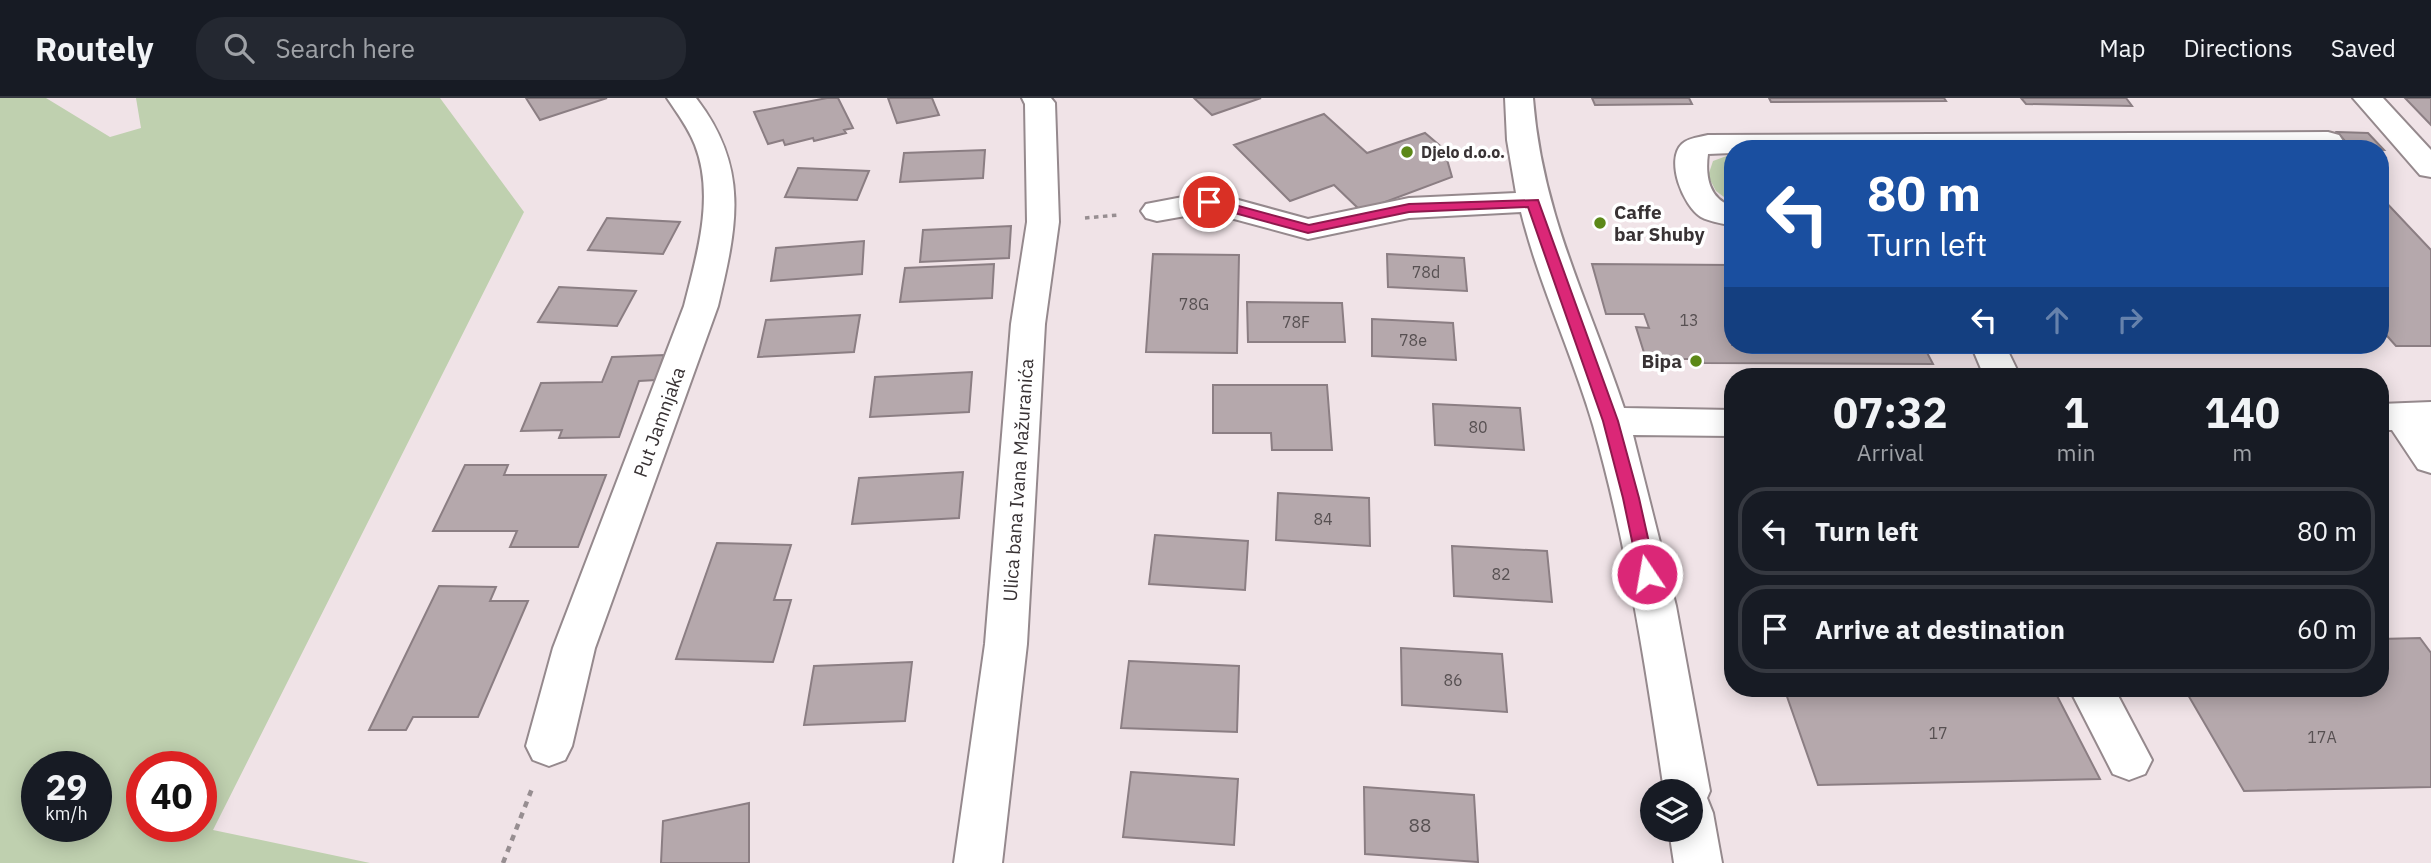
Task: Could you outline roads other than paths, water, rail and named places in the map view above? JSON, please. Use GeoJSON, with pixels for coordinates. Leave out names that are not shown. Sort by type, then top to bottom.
{"type":"FeatureCollection","features":[{"type":"Feature","properties":{"kind":"street","name":"Put Jamnjaka"},"geometry":{"type":"LineString","coordinates":[[549,746],[574,648],[701,306],[713,258],[720,214],[718,173],[705,130],[681,98]]}},
{"type":"Feature","properties":{"kind":"street"},"geometry":{"type":"LineString","coordinates":[[1519,98],[1519,131],[1534,202],[1611,421],[1631,498],[1669,675],[1685,779]]}},
{"type":"Feature","properties":{"kind":"street"},"geometry":{"type":"LineString","coordinates":[[2367,98],[2431,168]]}},
{"type":"Feature","properties":{"kind":"street","name":"Ulica bana Ivana Mažuranića"},"geometry":{"type":"LineString","coordinates":[[978,863],[1006,644],[1028,324],[1043,222],[1039,100]]}},
{"type":"Feature","properties":{"kind":"street"},"geometry":{"type":"LineString","coordinates":[[1724,144],[1707,144],[1695,149],[1690,164],[1695,188],[1708,208],[1724,213]]}},
{"type":"Feature","properties":{"kind":"street"},"geometry":{"type":"LineString","coordinates":[[1157,211],[1209,202],[1308,229],[1409,208],[1534,202]]}},
{"type":"Feature","properties":{"kind":"street"},"geometry":{"type":"LineString","coordinates":[[2405,417],[2431,459]]}},
{"type":"Feature","properties":{"kind":"street"},"geometry":{"type":"LineString","coordinates":[[1611,421],[1724,423]]}},
{"type":"Feature","properties":{"kind":"street"},"geometry":{"type":"LineString","coordinates":[[2096,697],[2129,760]]}},
{"type":"Feature","properties":{"kind":"street"},"geometry":{"type":"LineString","coordinates":[[1695,842],[1698,863]]}},
{"type":"Feature","properties":{"kind":"place","name":"Djelo d.o.o."},"geometry":{"type":"Point","coordinates":[1407,152]}},
{"type":"Feature","properties":{"kind":"place","name":"Caffe bar Shuby"},"geometry":{"type":"Point","coordinates":[1600,223]}},
{"type":"Feature","properties":{"kind":"place","name":"Bipa"},"geometry":{"type":"Point","coordinates":[1696,361]}}]}
